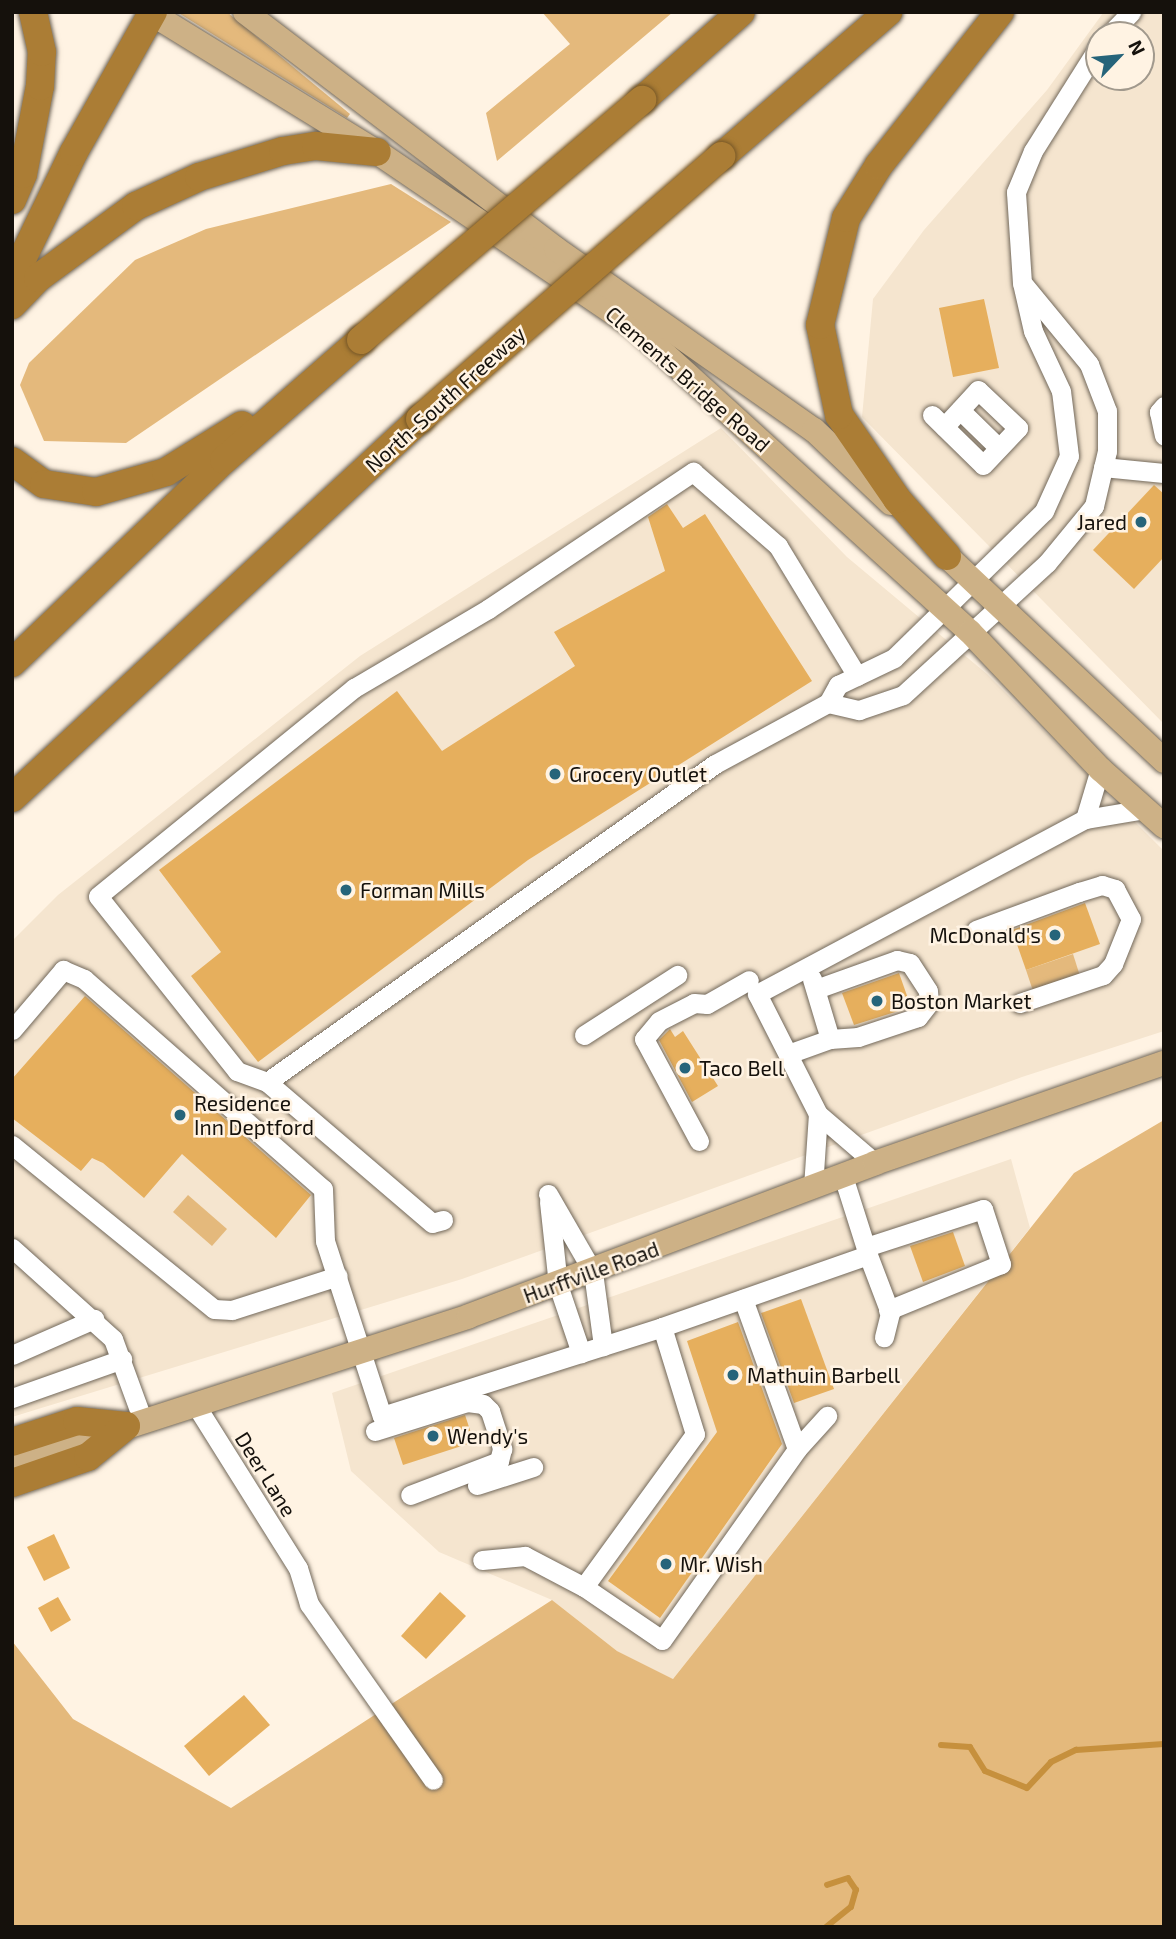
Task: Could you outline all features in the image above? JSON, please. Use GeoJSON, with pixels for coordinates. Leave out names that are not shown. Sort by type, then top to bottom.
{"type":"FeatureCollection","features":[{"type":"Feature","properties":{"kind":"highway"},"geometry":{"type":"LineString","coordinates":[[12,200],[23,174],[40,86],[42,52],[33,12]]}},
{"type":"Feature","properties":{"kind":"highway"},"geometry":{"type":"LineString","coordinates":[[12,663],[224,460],[741,12]]}},
{"type":"Feature","properties":{"kind":"highway","name":"North-South Freeway"},"geometry":{"type":"LineString","coordinates":[[12,798],[420,419],[888,12]]}},
{"type":"Feature","properties":{"kind":"highway"},"geometry":{"type":"LineString","coordinates":[[947,556],[897,499],[839,415],[820,325],[846,218],[879,165],[1000,12]]}},
{"type":"Feature","properties":{"kind":"highway"},"geometry":{"type":"LineString","coordinates":[[12,280],[74,152],[152,13]]}},
{"type":"Feature","properties":{"kind":"highway"},"geometry":{"type":"LineString","coordinates":[[12,305],[38,278],[136,206],[199,177],[305,148],[376,152]]}},
{"type":"Feature","properties":{"kind":"highway"},"geometry":{"type":"LineString","coordinates":[[12,461],[44,484],[65,490],[96,492],[145,479],[224,438],[362,340]]}},
{"type":"Feature","properties":{"kind":"highway"},"geometry":{"type":"LineString","coordinates":[[12,1442],[77,1421],[134,1423]]}},
{"type":"Feature","properties":{"kind":"highway"},"geometry":{"type":"LineString","coordinates":[[12,1483],[88,1457],[134,1423]]}},
{"type":"Feature","properties":{"kind":"main road","name":"Clements Bridge Road"},"geometry":{"type":"LineString","coordinates":[[245,12],[556,249],[814,430],[1164,761]]}},
{"type":"Feature","properties":{"kind":"main road","name":"Clements Bridge Road"},"geometry":{"type":"LineString","coordinates":[[152,13],[376,152],[637,329],[970,632],[1059,720],[1100,769],[1155,818]]}},
{"type":"Feature","properties":{"kind":"main road"},"geometry":{"type":"LineString","coordinates":[[1113,1078],[1164,1045]]}},
{"type":"Feature","properties":{"kind":"main road","name":"Hurffville Road"},"geometry":{"type":"LineString","coordinates":[[12,1464],[361,1352],[558,1285],[875,1163],[1113,1078],[1164,1063]]}},
{"type":"Feature","properties":{"kind":"street"},"geometry":{"type":"LineString","coordinates":[[267,1082],[715,764],[828,703],[838,685],[894,658],[943,607],[1044,511],[1069,456],[1061,391],[1033,331],[1022,283],[1016,191],[1033,151],[1085,68]]}},
{"type":"Feature","properties":{"kind":"street"},"geometry":{"type":"LineString","coordinates":[[828,703],[859,710],[903,695],[1047,563],[1094,506],[1103,467],[1107,411],[1089,364],[1022,283]]}},
{"type":"Feature","properties":{"kind":"street"},"geometry":{"type":"LineString","coordinates":[[978,390],[1018,428],[983,465],[938,421],[960,410],[978,390]]}},
{"type":"Feature","properties":{"kind":"street"},"geometry":{"type":"LineString","coordinates":[[1164,406],[1159,412],[1164,435]]}},
{"type":"Feature","properties":{"kind":"street"},"geometry":{"type":"LineString","coordinates":[[960,410],[999,448]]}},
{"type":"Feature","properties":{"kind":"street"},"geometry":{"type":"LineString","coordinates":[[1103,467],[1164,473]]}},
{"type":"Feature","properties":{"kind":"street"},"geometry":{"type":"LineString","coordinates":[[443,1220],[432,1223],[267,1082],[237,1072],[97,896],[354,688],[488,609],[693,472],[778,546],[857,676]]}},
{"type":"Feature","properties":{"kind":"street"},"geometry":{"type":"LineString","coordinates":[[1085,820],[1100,769]]}},
{"type":"Feature","properties":{"kind":"street"},"geometry":{"type":"LineString","coordinates":[[875,1163],[818,1114],[757,994],[1085,820],[1155,818]]}},
{"type":"Feature","properties":{"kind":"street"},"geometry":{"type":"LineString","coordinates":[[976,930],[1102,885],[1115,889],[1131,919],[1113,964],[1103,975],[1020,1003]]}},
{"type":"Feature","properties":{"kind":"street"},"geometry":{"type":"LineString","coordinates":[[788,1054],[830,1039],[858,1037],[918,1017],[929,1003],[928,991],[910,963],[897,960],[816,989]]}},
{"type":"Feature","properties":{"kind":"street"},"geometry":{"type":"LineString","coordinates":[[807,968],[830,1039]]}},
{"type":"Feature","properties":{"kind":"street"},"geometry":{"type":"LineString","coordinates":[[12,1030],[63,970],[84,979],[323,1189],[325,1241],[361,1352],[378,1424]]}},
{"type":"Feature","properties":{"kind":"street"},"geometry":{"type":"LineString","coordinates":[[584,1035],[677,975]]}},
{"type":"Feature","properties":{"kind":"street"},"geometry":{"type":"LineString","coordinates":[[699,1141],[644,1039],[649,1028],[748,980]]}},
{"type":"Feature","properties":{"kind":"street"},"geometry":{"type":"LineString","coordinates":[[813,1188],[818,1114]]}},
{"type":"Feature","properties":{"kind":"street"},"geometry":{"type":"LineString","coordinates":[[12,1145],[214,1310],[232,1310],[338,1276]]}},
{"type":"Feature","properties":{"kind":"street"},"geometry":{"type":"LineString","coordinates":[[843,1176],[888,1310],[884,1338]]}},
{"type":"Feature","properties":{"kind":"street"},"geometry":{"type":"LineString","coordinates":[[581,1353],[558,1285],[548,1194],[593,1272],[603,1346]]}},
{"type":"Feature","properties":{"kind":"street"},"geometry":{"type":"LineString","coordinates":[[378,1424],[504,1378],[743,1299],[983,1209],[1001,1264],[888,1310]]}},
{"type":"Feature","properties":{"kind":"street"},"geometry":{"type":"LineString","coordinates":[[12,1248],[94,1319],[122,1359],[134,1423]]}},
{"type":"Feature","properties":{"kind":"street"},"geometry":{"type":"LineString","coordinates":[[743,1299],[797,1449]]}},
{"type":"Feature","properties":{"kind":"street"},"geometry":{"type":"LineString","coordinates":[[12,1355],[94,1319]]}},
{"type":"Feature","properties":{"kind":"street"},"geometry":{"type":"LineString","coordinates":[[584,1587],[695,1434],[662,1327]]}},
{"type":"Feature","properties":{"kind":"street"},"geometry":{"type":"LineString","coordinates":[[12,1398],[122,1359]]}},
{"type":"Feature","properties":{"kind":"street"},"geometry":{"type":"LineString","coordinates":[[378,1424],[467,1402],[483,1404],[490,1411],[502,1450],[499,1461],[415,1500],[533,1466]]}},
{"type":"Feature","properties":{"kind":"street","name":"Deer Lane"},"geometry":{"type":"LineString","coordinates":[[195,1404],[298,1568],[309,1604],[433,1780]]}},
{"type":"Feature","properties":{"kind":"street"},"geometry":{"type":"LineString","coordinates":[[482,1560],[526,1556],[584,1587],[662,1640],[797,1449],[827,1416]]}},
{"type":"Feature","properties":{"kind":"shaded area"},"geometry":{"type":"Polygon","coordinates":[[[177,12],[227,12],[350,114],[347,118],[177,12]]]}},
{"type":"Feature","properties":{"kind":"shaded area"},"geometry":{"type":"Polygon","coordinates":[[[542,12],[673,12],[497,161],[486,113],[570,44],[542,12]]]}},
{"type":"Feature","properties":{"kind":"shaded area"},"geometry":{"type":"Polygon","coordinates":[[[1164,12],[1164,724],[862,417],[873,299],[924,230],[1047,90],[1085,38],[1085,91],[1155,91],[1155,21],[1097,21],[1103,13],[1164,12]]]}},
{"type":"Feature","properties":{"kind":"shaded area"},"geometry":{"type":"Polygon","coordinates":[[[391,184],[451,222],[126,443],[44,441],[20,385],[29,363],[135,260],[206,229],[391,184]]]}},
{"type":"Feature","properties":{"kind":"shaded area"},"geometry":{"type":"Polygon","coordinates":[[[721,428],[847,557],[987,674],[1164,851],[1164,1031],[1022,1077],[462,1279],[12,1417],[12,941],[58,895],[360,656],[721,428]]]}},
{"type":"Feature","properties":{"kind":"shaded area"},"geometry":{"type":"Polygon","coordinates":[[[1073,954],[1080,976],[1033,991],[1026,970],[1073,954]]]}},
{"type":"Feature","properties":{"kind":"shaded area"},"geometry":{"type":"Polygon","coordinates":[[[1164,1120],[1164,1927],[12,1927],[12,1641],[73,1719],[231,1808],[552,1600],[617,1651],[673,1679],[1074,1173],[1164,1120]]]}},
{"type":"Feature","properties":{"kind":"shaded area"},"geometry":{"type":"Polygon","coordinates":[[[1011,1159],[1030,1228],[673,1679],[617,1651],[552,1600],[439,1552],[351,1471],[332,1393],[1011,1159]]]}},
{"type":"Feature","properties":{"kind":"shaded area"},"geometry":{"type":"Polygon","coordinates":[[[188,1195],[227,1229],[212,1246],[173,1212],[188,1195]]]}},
{"type":"Feature","properties":{"kind":"building"},"geometry":{"type":"Polygon","coordinates":[[[984,299],[999,368],[953,377],[939,308],[984,299]]]}},
{"type":"Feature","properties":{"kind":"building","name":"Jared"},"geometry":{"type":"Polygon","coordinates":[[[1154,485],[1164,494],[1164,557],[1134,589],[1093,550],[1154,485]]]}},
{"type":"Feature","properties":{"kind":"building"},"geometry":{"type":"Polygon","coordinates":[[[667,504],[683,528],[705,514],[812,681],[528,860],[258,1062],[191,976],[221,952],[159,870],[397,691],[442,751],[575,666],[554,632],[665,571],[648,517],[667,504]]]}},
{"type":"Feature","properties":{"kind":"building","name":"McDonald's"},"geometry":{"type":"Polygon","coordinates":[[[1085,903],[1100,944],[1026,970],[1012,930],[1085,903]]]}},
{"type":"Feature","properties":{"kind":"building","name":"Boston Market"},"geometry":{"type":"Polygon","coordinates":[[[899,973],[911,1007],[854,1025],[842,993],[899,973]]]}},
{"type":"Feature","properties":{"kind":"building","name":"Residence Inn Deptford"},"geometry":{"type":"Polygon","coordinates":[[[85,996],[311,1195],[276,1238],[182,1154],[144,1198],[103,1163],[92,1158],[81,1171],[12,1118],[12,1079],[85,996]]]}},
{"type":"Feature","properties":{"kind":"building","name":"Taco Bell"},"geometry":{"type":"Polygon","coordinates":[[[670,1029],[675,1037],[683,1031],[718,1086],[692,1102],[659,1040],[670,1029]]]}},
{"type":"Feature","properties":{"kind":"building"},"geometry":{"type":"Polygon","coordinates":[[[953,1232],[965,1266],[923,1282],[910,1246],[953,1232]]]}},
{"type":"Feature","properties":{"kind":"building"},"geometry":{"type":"Polygon","coordinates":[[[801,1299],[834,1389],[794,1403],[761,1313],[801,1299]]]}},
{"type":"Feature","properties":{"kind":"building"},"geometry":{"type":"Polygon","coordinates":[[[738,1322],[782,1444],[660,1618],[608,1581],[717,1432],[687,1341],[738,1322]]]}},
{"type":"Feature","properties":{"kind":"building","name":"Wendy's"},"geometry":{"type":"Polygon","coordinates":[[[465,1415],[474,1442],[403,1465],[394,1438],[465,1415]]]}},
{"type":"Feature","properties":{"kind":"building"},"geometry":{"type":"Polygon","coordinates":[[[54,1534],[70,1568],[44,1581],[27,1547],[54,1534]]]}},
{"type":"Feature","properties":{"kind":"building"},"geometry":{"type":"Polygon","coordinates":[[[440,1592],[466,1616],[426,1659],[401,1636],[440,1592]]]}},
{"type":"Feature","properties":{"kind":"building"},"geometry":{"type":"Polygon","coordinates":[[[58,1597],[71,1620],[51,1632],[38,1608],[58,1597]]]}},
{"type":"Feature","properties":{"kind":"building"},"geometry":{"type":"Polygon","coordinates":[[[244,1695],[270,1725],[209,1776],[184,1746],[244,1695]]]}},
{"type":"Feature","properties":{"kind":"waterway"},"geometry":{"type":"LineString","coordinates":[[941,1745],[970,1747],[985,1771],[1027,1788],[1051,1762],[1076,1750],[1164,1744]]}},
{"type":"Feature","properties":{"kind":"waterway"},"geometry":{"type":"LineString","coordinates":[[826,1927],[851,1907],[856,1890],[848,1878],[827,1885]]}},
{"type":"Feature","properties":{"kind":"place","name":"Jared"},"geometry":{"type":"Point","coordinates":[1141,522]}},
{"type":"Feature","properties":{"kind":"place","name":"Grocery Outlet"},"geometry":{"type":"Point","coordinates":[555,774]}},
{"type":"Feature","properties":{"kind":"place","name":"Forman Mills"},"geometry":{"type":"Point","coordinates":[346,890]}},
{"type":"Feature","properties":{"kind":"place","name":"McDonald's"},"geometry":{"type":"Point","coordinates":[1055,935]}},
{"type":"Feature","properties":{"kind":"place","name":"Boston Market"},"geometry":{"type":"Point","coordinates":[877,1001]}},
{"type":"Feature","properties":{"kind":"place","name":"Taco Bell"},"geometry":{"type":"Point","coordinates":[685,1068]}},
{"type":"Feature","properties":{"kind":"place","name":"Residence Inn Deptford"},"geometry":{"type":"Point","coordinates":[180,1115]}},
{"type":"Feature","properties":{"kind":"place","name":"Mathuin Barbell"},"geometry":{"type":"Point","coordinates":[733,1375]}},
{"type":"Feature","properties":{"kind":"place","name":"Wendy's"},"geometry":{"type":"Point","coordinates":[433,1436]}},
{"type":"Feature","properties":{"kind":"place","name":"Mr. Wish"},"geometry":{"type":"Point","coordinates":[666,1564]}}]}
